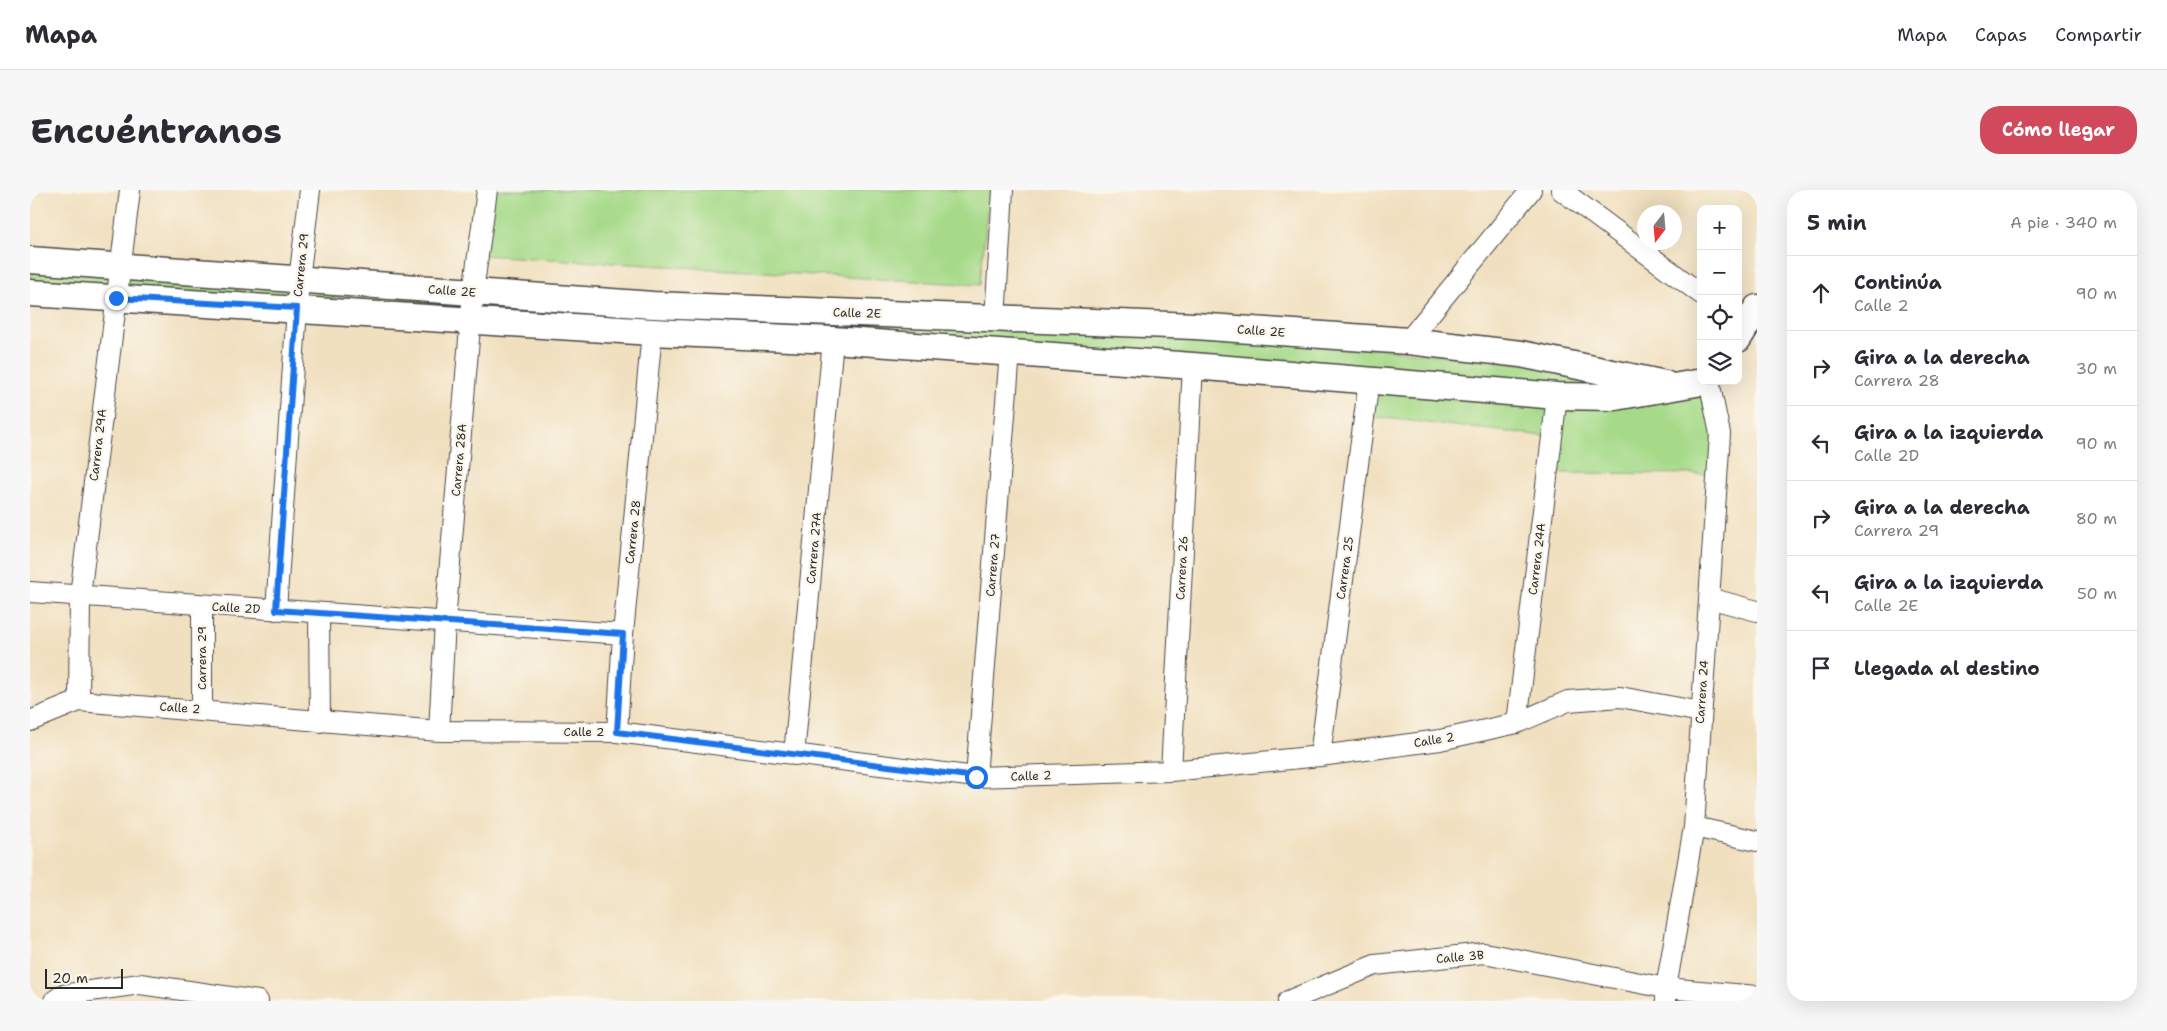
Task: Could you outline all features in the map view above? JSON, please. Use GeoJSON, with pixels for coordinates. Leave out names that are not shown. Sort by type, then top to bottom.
{"type":"FeatureCollection","features":[{"type":"Feature","properties":{"kind":"street","name":"Carrera 29A"},"geometry":{"type":"LineString","coordinates":[[79,701],[80,596],[130,190]]}},
{"type":"Feature","properties":{"kind":"street","name":"Carrera 29"},"geometry":{"type":"LineString","coordinates":[[276,610],[299,280],[310,190]]}},
{"type":"Feature","properties":{"kind":"street","name":"Carrera 28A"},"geometry":{"type":"LineString","coordinates":[[439,731],[445,622],[474,292],[488,190]]}},
{"type":"Feature","properties":{"kind":"street"},"geometry":{"type":"LineString","coordinates":[[994,319],[1003,190]]}},
{"type":"Feature","properties":{"kind":"street"},"geometry":{"type":"LineString","coordinates":[[1408,341],[1531,190]]}},
{"type":"Feature","properties":{"kind":"street"},"geometry":{"type":"LineString","coordinates":[[1561,190],[1697,291]]}},
{"type":"Feature","properties":{"kind":"street","name":"Calle 2E"},"geometry":{"type":"LineString","coordinates":[[30,260],[653,305],[1195,326],[1408,341],[1521,354],[1680,388]]}},
{"type":"Feature","properties":{"kind":"street","name":"Calle 2E"},"geometry":{"type":"LineString","coordinates":[[30,293],[297,308],[652,332],[834,340],[1193,366],[1557,396],[1615,397],[1697,384]]}},
{"type":"Feature","properties":{"kind":"street","name":"Carrera 28"},"geometry":{"type":"LineString","coordinates":[[617,732],[623,634],[652,332]]}},
{"type":"Feature","properties":{"kind":"street","name":"Carrera 27A"},"geometry":{"type":"LineString","coordinates":[[794,755],[834,340]]}},
{"type":"Feature","properties":{"kind":"street","name":"Carrera 27"},"geometry":{"type":"LineString","coordinates":[[976,777],[1010,352]]}},
{"type":"Feature","properties":{"kind":"street","name":"Carrera 26"},"geometry":{"type":"LineString","coordinates":[[1172,771],[1193,366]]}},
{"type":"Feature","properties":{"kind":"street","name":"Carrera 25"},"geometry":{"type":"LineString","coordinates":[[1320,756],[1369,380]]}},
{"type":"Feature","properties":{"kind":"street","name":"Carrera 24"},"geometry":{"type":"LineString","coordinates":[[1666,994],[1694,827],[1720,434],[1710,385]]}},
{"type":"Feature","properties":{"kind":"street","name":"Carrera 24A"},"geometry":{"type":"LineString","coordinates":[[1517,723],[1557,396]]}},
{"type":"Feature","properties":{"kind":"street","name":"Calle 2D"},"geometry":{"type":"LineString","coordinates":[[30,592],[202,606],[623,634]]}},
{"type":"Feature","properties":{"kind":"street"},"geometry":{"type":"LineString","coordinates":[[1709,598],[1757,611]]}},
{"type":"Feature","properties":{"kind":"street","name":"Carrera 29"},"geometry":{"type":"LineString","coordinates":[[202,606],[202,710]]}},
{"type":"Feature","properties":{"kind":"street"},"geometry":{"type":"LineString","coordinates":[[319,613],[320,722]]}},
{"type":"Feature","properties":{"kind":"street","name":"Calle 2"},"geometry":{"type":"LineString","coordinates":[[30,721],[79,701],[439,731],[617,732],[976,777],[1172,771],[1320,756],[1440,740],[1517,723],[1568,701],[1620,697],[1701,712]]}},
{"type":"Feature","properties":{"kind":"street"},"geometry":{"type":"LineString","coordinates":[[1694,827],[1757,841]]}},
{"type":"Feature","properties":{"kind":"street","name":"Calle 3B"},"geometry":{"type":"LineString","coordinates":[[1288,1001],[1375,965],[1484,953],[1666,994],[1757,996]]}},
{"type":"Feature","properties":{"kind":"street"},"geometry":{"type":"LineString","coordinates":[[54,1001],[62,995],[140,984],[258,1001]]}},
{"type":"Feature","properties":{"kind":"green space"},"geometry":{"type":"Polygon","coordinates":[[[492,190],[989,190],[980,285],[481,255],[492,190]]]}},
{"type":"Feature","properties":{"kind":"green space"},"geometry":{"type":"Polygon","coordinates":[[[30,261],[1190,329],[1697,382],[1697,385],[1708,385],[1716,474],[1549,473],[1553,437],[1367,416],[1372,373],[30,289],[30,261]]]}},
{"type":"Feature","properties":{"kind":"route"},"geometry":{"type":"LineString","coordinates":[[116,298],[297,308],[276,610],[623,634],[617,732],[976,777]]}}]}
